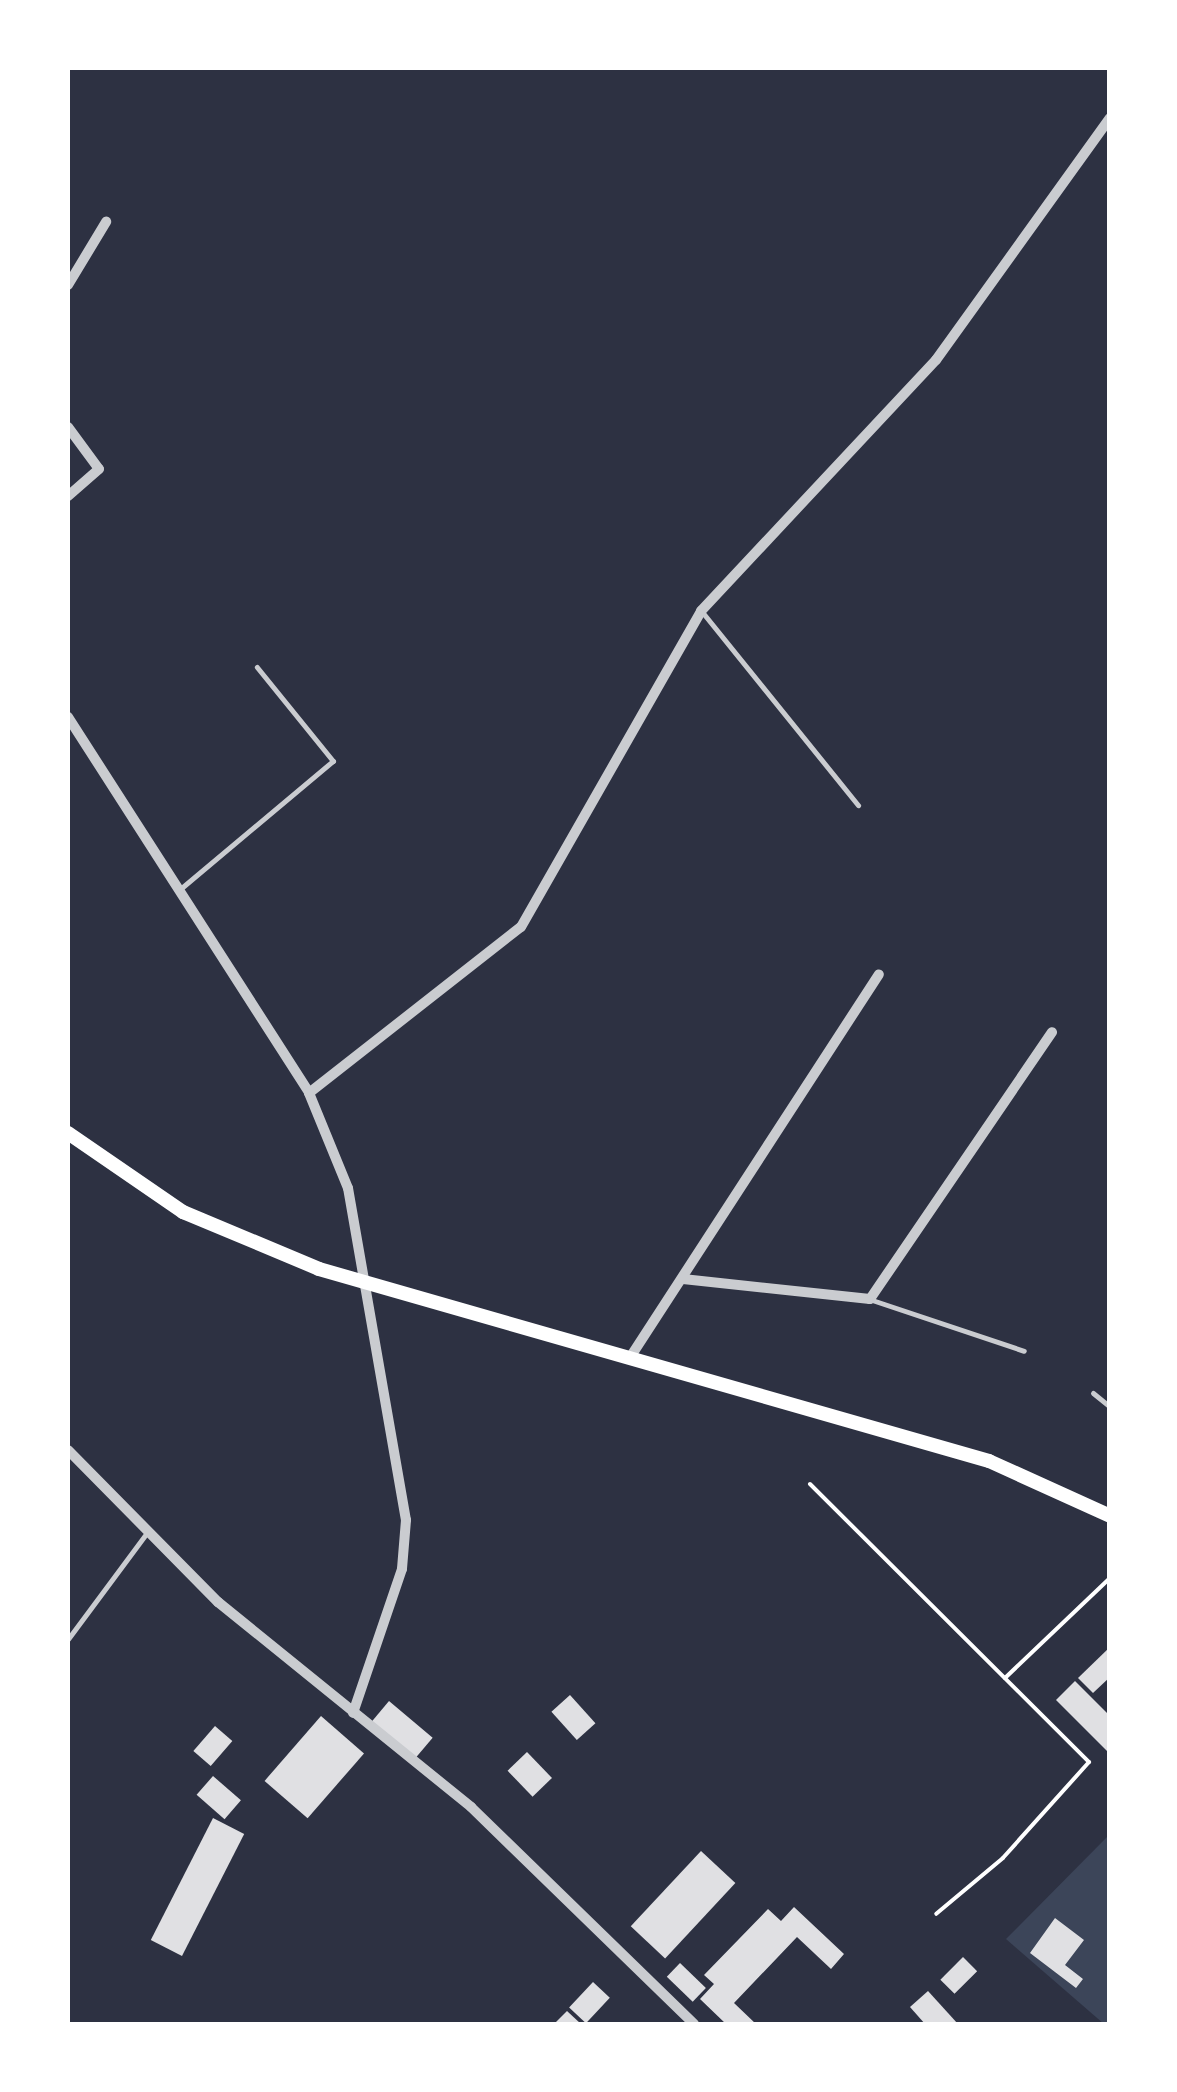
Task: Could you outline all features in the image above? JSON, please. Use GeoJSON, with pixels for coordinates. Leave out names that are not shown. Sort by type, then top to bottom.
{"type":"FeatureCollection","features":[{"type":"Feature","properties":{"kind":"main road"},"geometry":{"type":"LineString","coordinates":[[68,1133],[183,1212],[367,1282],[990,1462],[1110,1516]]}},
{"type":"Feature","properties":{"kind":"street"},"geometry":{"type":"LineString","coordinates":[[309,1093],[521,927],[701,611],[936,360],[1110,118]]}},
{"type":"Feature","properties":{"kind":"street"},"geometry":{"type":"LineString","coordinates":[[68,286],[106,222]]}},
{"type":"Feature","properties":{"kind":"street"},"geometry":{"type":"LineString","coordinates":[[68,427],[99,470],[68,496]]}},
{"type":"Feature","properties":{"kind":"street"},"geometry":{"type":"LineString","coordinates":[[68,718],[176,892],[309,1093],[348,1188],[367,1282],[378,1402],[406,1520],[402,1569],[353,1713]]}},
{"type":"Feature","properties":{"kind":"street"},"geometry":{"type":"LineString","coordinates":[[631,1356],[880,974]]}},
{"type":"Feature","properties":{"kind":"street"},"geometry":{"type":"LineString","coordinates":[[683,1278],[870,1299],[1052,1032]]}},
{"type":"Feature","properties":{"kind":"street"},"geometry":{"type":"LineString","coordinates":[[68,1450],[146,1534],[353,1713],[472,1806],[694,2024]]}},
{"type":"Feature","properties":{"kind":"lane"},"geometry":{"type":"LineString","coordinates":[[701,611],[858,805]]}},
{"type":"Feature","properties":{"kind":"lane"},"geometry":{"type":"LineString","coordinates":[[176,892],[333,761],[257,667]]}},
{"type":"Feature","properties":{"kind":"lane"},"geometry":{"type":"LineString","coordinates":[[870,1299],[1024,1351]]}},
{"type":"Feature","properties":{"kind":"lane"},"geometry":{"type":"LineString","coordinates":[[1093,1394],[1110,1407]]}},
{"type":"Feature","properties":{"kind":"lane"},"geometry":{"type":"LineString","coordinates":[[68,1640],[146,1534]]}},
{"type":"Feature","properties":{"kind":"path"},"geometry":{"type":"LineString","coordinates":[[810,1484],[1089,1762],[1003,1858],[936,1914]]}},
{"type":"Feature","properties":{"kind":"path"},"geometry":{"type":"LineString","coordinates":[[1005,1678],[1110,1578]]}},
{"type":"Feature","properties":{"kind":"shaded area"},"geometry":{"type":"Polygon","coordinates":[[[1109,1835],[1109,2024],[1104,2024],[1006,1939],[1109,1835]]]}},
{"type":"Feature","properties":{"kind":"building"},"geometry":{"type":"Polygon","coordinates":[[[1110,1647],[1110,1677],[1093,1693],[1078,1678],[1110,1647]]]}},
{"type":"Feature","properties":{"kind":"building"},"geometry":{"type":"Polygon","coordinates":[[[1075,1681],[1110,1716],[1110,1754],[1056,1700],[1075,1681]]]}},
{"type":"Feature","properties":{"kind":"building"},"geometry":{"type":"Polygon","coordinates":[[[570,1695],[595,1723],[577,1740],[551,1712],[570,1695]]]}},
{"type":"Feature","properties":{"kind":"building"},"geometry":{"type":"Polygon","coordinates":[[[389,1701],[433,1738],[415,1759],[371,1722],[389,1701]]]}},
{"type":"Feature","properties":{"kind":"building"},"geometry":{"type":"Polygon","coordinates":[[[321,1716],[364,1753],[308,1818],[265,1781],[321,1716]]]}},
{"type":"Feature","properties":{"kind":"building"},"geometry":{"type":"Polygon","coordinates":[[[215,1726],[232,1741],[211,1766],[193,1751],[215,1726]]]}},
{"type":"Feature","properties":{"kind":"building"},"geometry":{"type":"Polygon","coordinates":[[[527,1752],[552,1778],[533,1797],[508,1771],[527,1752]]]}},
{"type":"Feature","properties":{"kind":"building"},"geometry":{"type":"Polygon","coordinates":[[[213,1776],[241,1800],[225,1819],[197,1795],[213,1776]]]}},
{"type":"Feature","properties":{"kind":"building"},"geometry":{"type":"Polygon","coordinates":[[[213,1818],[244,1834],[182,1956],[151,1940],[213,1818]]]}},
{"type":"Feature","properties":{"kind":"building"},"geometry":{"type":"Polygon","coordinates":[[[701,1851],[735,1883],[665,1958],[631,1926],[701,1851]]]}},
{"type":"Feature","properties":{"kind":"building"},"geometry":{"type":"Polygon","coordinates":[[[794,1907],[844,1954],[831,1969],[797,1937],[734,2003],[756,2024],[726,2024],[700,1999],[714,1984],[704,1975],[768,1909],[781,1921],[794,1907]]]}},
{"type":"Feature","properties":{"kind":"building"},"geometry":{"type":"Polygon","coordinates":[[[1055,1918],[1084,1940],[1065,1965],[1083,1979],[1076,1988],[1030,1953],[1055,1918]]]}},
{"type":"Feature","properties":{"kind":"building"},"geometry":{"type":"Polygon","coordinates":[[[963,1957],[977,1971],[955,1994],[940,1980],[963,1957]]]}},
{"type":"Feature","properties":{"kind":"building"},"geometry":{"type":"Polygon","coordinates":[[[680,1963],[706,1988],[693,2002],[667,1977],[680,1963]]]}},
{"type":"Feature","properties":{"kind":"building"},"geometry":{"type":"Polygon","coordinates":[[[593,1982],[610,1998],[586,2023],[569,2008],[593,1982]]]}},
{"type":"Feature","properties":{"kind":"building"},"geometry":{"type":"Polygon","coordinates":[[[928,1991],[958,2024],[925,2024],[910,2007],[928,1991]]]}},
{"type":"Feature","properties":{"kind":"building"},"geometry":{"type":"Polygon","coordinates":[[[567,2011],[581,2024],[554,2024],[567,2011]]]}}]}
